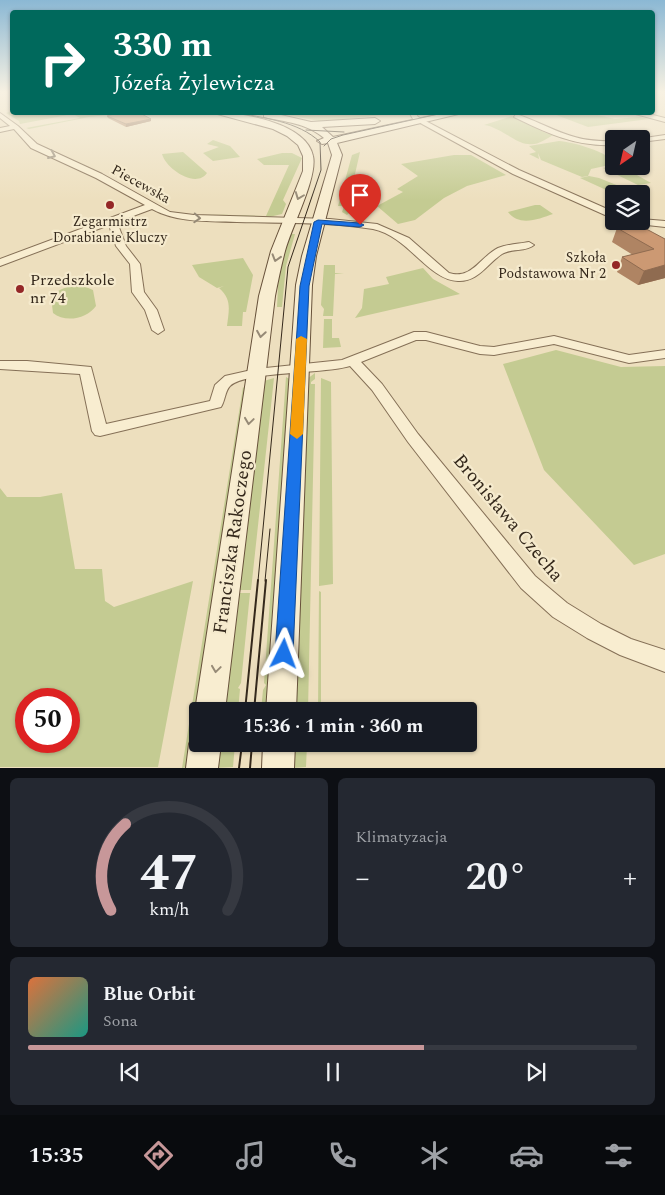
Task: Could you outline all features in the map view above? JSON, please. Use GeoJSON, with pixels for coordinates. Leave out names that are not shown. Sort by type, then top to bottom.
{"type":"FeatureCollection","features":[{"type":"Feature","properties":{"kind":"main road"},"geometry":{"type":"LineString","coordinates":[[274,128],[296,138],[334,141],[377,128]]}},
{"type":"Feature","properties":{"kind":"main road"},"geometry":{"type":"LineString","coordinates":[[281,702],[304,286],[318,222],[335,168],[337,155],[334,141],[316,128]]}},
{"type":"Feature","properties":{"kind":"main road"},"geometry":{"type":"LineString","coordinates":[[296,138],[330,128]]}},
{"type":"Feature","properties":{"kind":"main road","name":"Franciszka Rakoczego"},"geometry":{"type":"LineString","coordinates":[[211,702],[256,373],[273,269],[310,163],[309,152],[296,138]]}},
{"type":"Feature","properties":{"kind":"main road"},"geometry":{"type":"LineString","coordinates":[[202,768],[205,752]]}},
{"type":"Feature","properties":{"kind":"main road"},"geometry":{"type":"LineString","coordinates":[[278,768],[279,752]]}},
{"type":"Feature","properties":{"kind":"street","name":"Piecewska"},"geometry":{"type":"LineString","coordinates":[[17,128],[34,146],[99,176],[147,204],[178,216],[318,222],[387,229],[406,240],[445,275],[453,278],[472,276],[499,251],[529,245]]}},
{"type":"Feature","properties":{"kind":"street"},"geometry":{"type":"LineString","coordinates":[[440,128],[516,172],[605,212]]}},
{"type":"Feature","properties":{"kind":"street"},"geometry":{"type":"LineString","coordinates":[[543,128],[573,141],[589,144],[605,143]]}},
{"type":"Feature","properties":{"kind":"street"},"geometry":{"type":"LineString","coordinates":[[650,139],[665,137]]}},
{"type":"Feature","properties":{"kind":"street"},"geometry":{"type":"LineString","coordinates":[[0,263],[111,222],[147,204]]}},
{"type":"Feature","properties":{"kind":"street"},"geometry":{"type":"LineString","coordinates":[[111,222],[114,224],[121,246],[135,264],[138,292],[151,310],[158,330]]}},
{"type":"Feature","properties":{"kind":"street"},"geometry":{"type":"LineString","coordinates":[[650,222],[665,224]]}},
{"type":"Feature","properties":{"kind":"street"},"geometry":{"type":"LineString","coordinates":[[0,365],[27,365],[86,370],[100,431],[216,404],[225,381],[256,373],[335,366],[408,338],[420,336],[494,351],[554,340],[629,359],[665,354]]}},
{"type":"Feature","properties":{"kind":"street","name":"Bronisława Czecha"},"geometry":{"type":"LineString","coordinates":[[352,361],[377,387],[413,438],[528,582],[560,610],[594,631],[627,648],[665,661]]}},
{"type":"Feature","properties":{"kind":"green space"},"geometry":{"type":"Polygon","coordinates":[[[494,128],[536,128],[553,135],[538,143],[528,144],[518,141],[494,128]]]}},
{"type":"Feature","properties":{"kind":"green space"},"geometry":{"type":"Polygon","coordinates":[[[213,140],[230,146],[240,157],[213,161],[203,153],[219,147],[207,144],[213,140]]]}},
{"type":"Feature","properties":{"kind":"green space"},"geometry":{"type":"Polygon","coordinates":[[[559,141],[573,143],[605,155],[605,166],[591,169],[588,176],[582,177],[541,160],[538,153],[539,159],[529,154],[536,152],[529,146],[559,141]]]}},
{"type":"Feature","properties":{"kind":"green space"},"geometry":{"type":"Polygon","coordinates":[[[183,152],[207,173],[196,179],[189,178],[169,166],[162,154],[183,152]]]}},
{"type":"Feature","properties":{"kind":"green space"},"geometry":{"type":"Polygon","coordinates":[[[360,152],[353,183],[363,188],[351,194],[365,199],[357,203],[360,206],[354,204],[346,209],[351,211],[347,215],[342,212],[344,206],[338,206],[352,155],[360,152]]]}},
{"type":"Feature","properties":{"kind":"green space"},"geometry":{"type":"Polygon","coordinates":[[[282,153],[292,153],[302,158],[283,200],[286,204],[282,214],[269,217],[201,214],[266,216],[289,165],[264,165],[257,159],[282,153]]]}},
{"type":"Feature","properties":{"kind":"green space"},"geometry":{"type":"Polygon","coordinates":[[[454,155],[471,155],[506,175],[467,186],[444,198],[415,220],[398,224],[377,206],[403,192],[397,189],[418,176],[401,164],[454,155]]]}},
{"type":"Feature","properties":{"kind":"green space"},"geometry":{"type":"Polygon","coordinates":[[[617,175],[637,175],[651,183],[638,185],[617,175]]]}},
{"type":"Feature","properties":{"kind":"green space"},"geometry":{"type":"Polygon","coordinates":[[[589,176],[616,185],[605,185],[605,189],[580,178],[589,176]]]}},
{"type":"Feature","properties":{"kind":"green space"},"geometry":{"type":"Polygon","coordinates":[[[540,205],[553,214],[536,220],[523,221],[513,217],[508,212],[540,205]]]}},
{"type":"Feature","properties":{"kind":"green space"},"geometry":{"type":"Polygon","coordinates":[[[290,234],[295,234],[286,266],[282,307],[277,307],[279,266],[290,234]]]}},
{"type":"Feature","properties":{"kind":"green space"},"geometry":{"type":"Polygon","coordinates":[[[243,258],[253,275],[246,312],[243,312],[242,326],[227,326],[228,301],[219,288],[224,286],[217,288],[199,277],[192,265],[243,258]]]}},
{"type":"Feature","properties":{"kind":"green space"},"geometry":{"type":"Polygon","coordinates":[[[324,265],[335,265],[335,273],[344,273],[335,274],[333,316],[323,316],[324,309],[321,305],[324,265]]]}},
{"type":"Feature","properties":{"kind":"green space"},"geometry":{"type":"Polygon","coordinates":[[[423,268],[433,279],[460,294],[355,318],[362,308],[364,289],[389,284],[386,277],[423,268]]]}},
{"type":"Feature","properties":{"kind":"green space"},"geometry":{"type":"Polygon","coordinates":[[[81,285],[93,290],[96,306],[92,310],[82,317],[70,319],[53,313],[51,297],[57,291],[81,285]]]}},
{"type":"Feature","properties":{"kind":"green space"},"geometry":{"type":"Polygon","coordinates":[[[324,319],[332,319],[332,338],[339,338],[341,347],[323,348],[324,319]]]}},
{"type":"Feature","properties":{"kind":"green space"},"geometry":{"type":"Polygon","coordinates":[[[556,350],[621,367],[665,366],[665,554],[634,565],[544,470],[503,364],[556,350]]]}},
{"type":"Feature","properties":{"kind":"green space"},"geometry":{"type":"Polygon","coordinates":[[[315,373],[315,379],[311,382],[311,384],[315,384],[308,702],[294,702],[307,379],[315,373]]]}},
{"type":"Feature","properties":{"kind":"green space"},"geometry":{"type":"Polygon","coordinates":[[[286,377],[291,380],[267,702],[262,702],[263,690],[266,685],[264,683],[286,377]]]}},
{"type":"Feature","properties":{"kind":"green space"},"geometry":{"type":"Polygon","coordinates":[[[274,378],[251,590],[237,590],[264,381],[274,378]]]}},
{"type":"Feature","properties":{"kind":"green space"},"geometry":{"type":"Polygon","coordinates":[[[321,378],[331,382],[333,584],[319,586],[321,378]]]}},
{"type":"Feature","properties":{"kind":"green space"},"geometry":{"type":"Polygon","coordinates":[[[243,387],[246,390],[198,702],[193,702],[243,387]]]}},
{"type":"Feature","properties":{"kind":"green space"},"geometry":{"type":"Polygon","coordinates":[[[0,488],[7,497],[40,497],[62,493],[75,569],[102,569],[105,601],[114,607],[193,581],[158,767],[0,767],[0,488]]]}},
{"type":"Feature","properties":{"kind":"green space"},"geometry":{"type":"Polygon","coordinates":[[[319,591],[321,592],[321,702],[318,702],[319,591]]]}},
{"type":"Feature","properties":{"kind":"green space"},"geometry":{"type":"Polygon","coordinates":[[[237,593],[250,593],[241,683],[238,688],[240,689],[239,702],[223,702],[237,593]]]}},
{"type":"Feature","properties":{"kind":"green space"},"geometry":{"type":"Polygon","coordinates":[[[189,724],[190,752],[188,767],[182,768],[189,724]]]}},
{"type":"Feature","properties":{"kind":"green space"},"geometry":{"type":"Polygon","coordinates":[[[217,752],[234,752],[233,767],[215,768],[217,752]]]}},
{"type":"Feature","properties":{"kind":"green space"},"geometry":{"type":"Polygon","coordinates":[[[292,752],[307,752],[306,767],[291,768],[292,752]]]}},
{"type":"Feature","properties":{"kind":"building"},"geometry":{"type":"Polygon","coordinates":[[[621,230],[648,230],[665,239],[665,265],[644,271],[622,257],[654,249],[621,230]]]}},
{"type":"Feature","properties":{"kind":"tram line"},"geometry":{"type":"LineString","coordinates":[[258,581],[288,267],[321,170],[320,142],[298,128]]}},
{"type":"Feature","properties":{"kind":"tram line"},"geometry":{"type":"LineString","coordinates":[[324,146],[331,139],[376,128]]}},
{"type":"Feature","properties":{"kind":"tram line"},"geometry":{"type":"LineString","coordinates":[[306,130],[344,132]]}},
{"type":"Feature","properties":{"kind":"tram line"},"geometry":{"type":"LineString","coordinates":[[265,581],[270,529]]}},
{"type":"Feature","properties":{"kind":"tram line"},"geometry":{"type":"LineString","coordinates":[[246,702],[258,580]]}},
{"type":"Feature","properties":{"kind":"tram line"},"geometry":{"type":"LineString","coordinates":[[255,702],[266,580]]}},
{"type":"Feature","properties":{"kind":"tram line"},"geometry":{"type":"LineString","coordinates":[[239,768],[241,752]]}},
{"type":"Feature","properties":{"kind":"tram line"},"geometry":{"type":"LineString","coordinates":[[250,768],[251,752]]}},
{"type":"Feature","properties":{"kind":"slow traffic"},"geometry":{"type":"LineString","coordinates":[[297,434],[301,339]]}},
{"type":"Feature","properties":{"kind":"place","name":"Zegarmistrz Dorabianie Kluczy"},"geometry":{"type":"Point","coordinates":[110,205]}},
{"type":"Feature","properties":{"kind":"place","name":"Szkoła Podstawowa Nr 2"},"geometry":{"type":"Point","coordinates":[616,265]}},
{"type":"Feature","properties":{"kind":"place","name":"Przedszkole nr 74"},"geometry":{"type":"Point","coordinates":[20,289]}},
{"type":"Feature","properties":{"kind":"route"},"geometry":{"type":"LineString","coordinates":[[284,654],[304,286],[309,256],[318,222],[360,225]]}}]}
